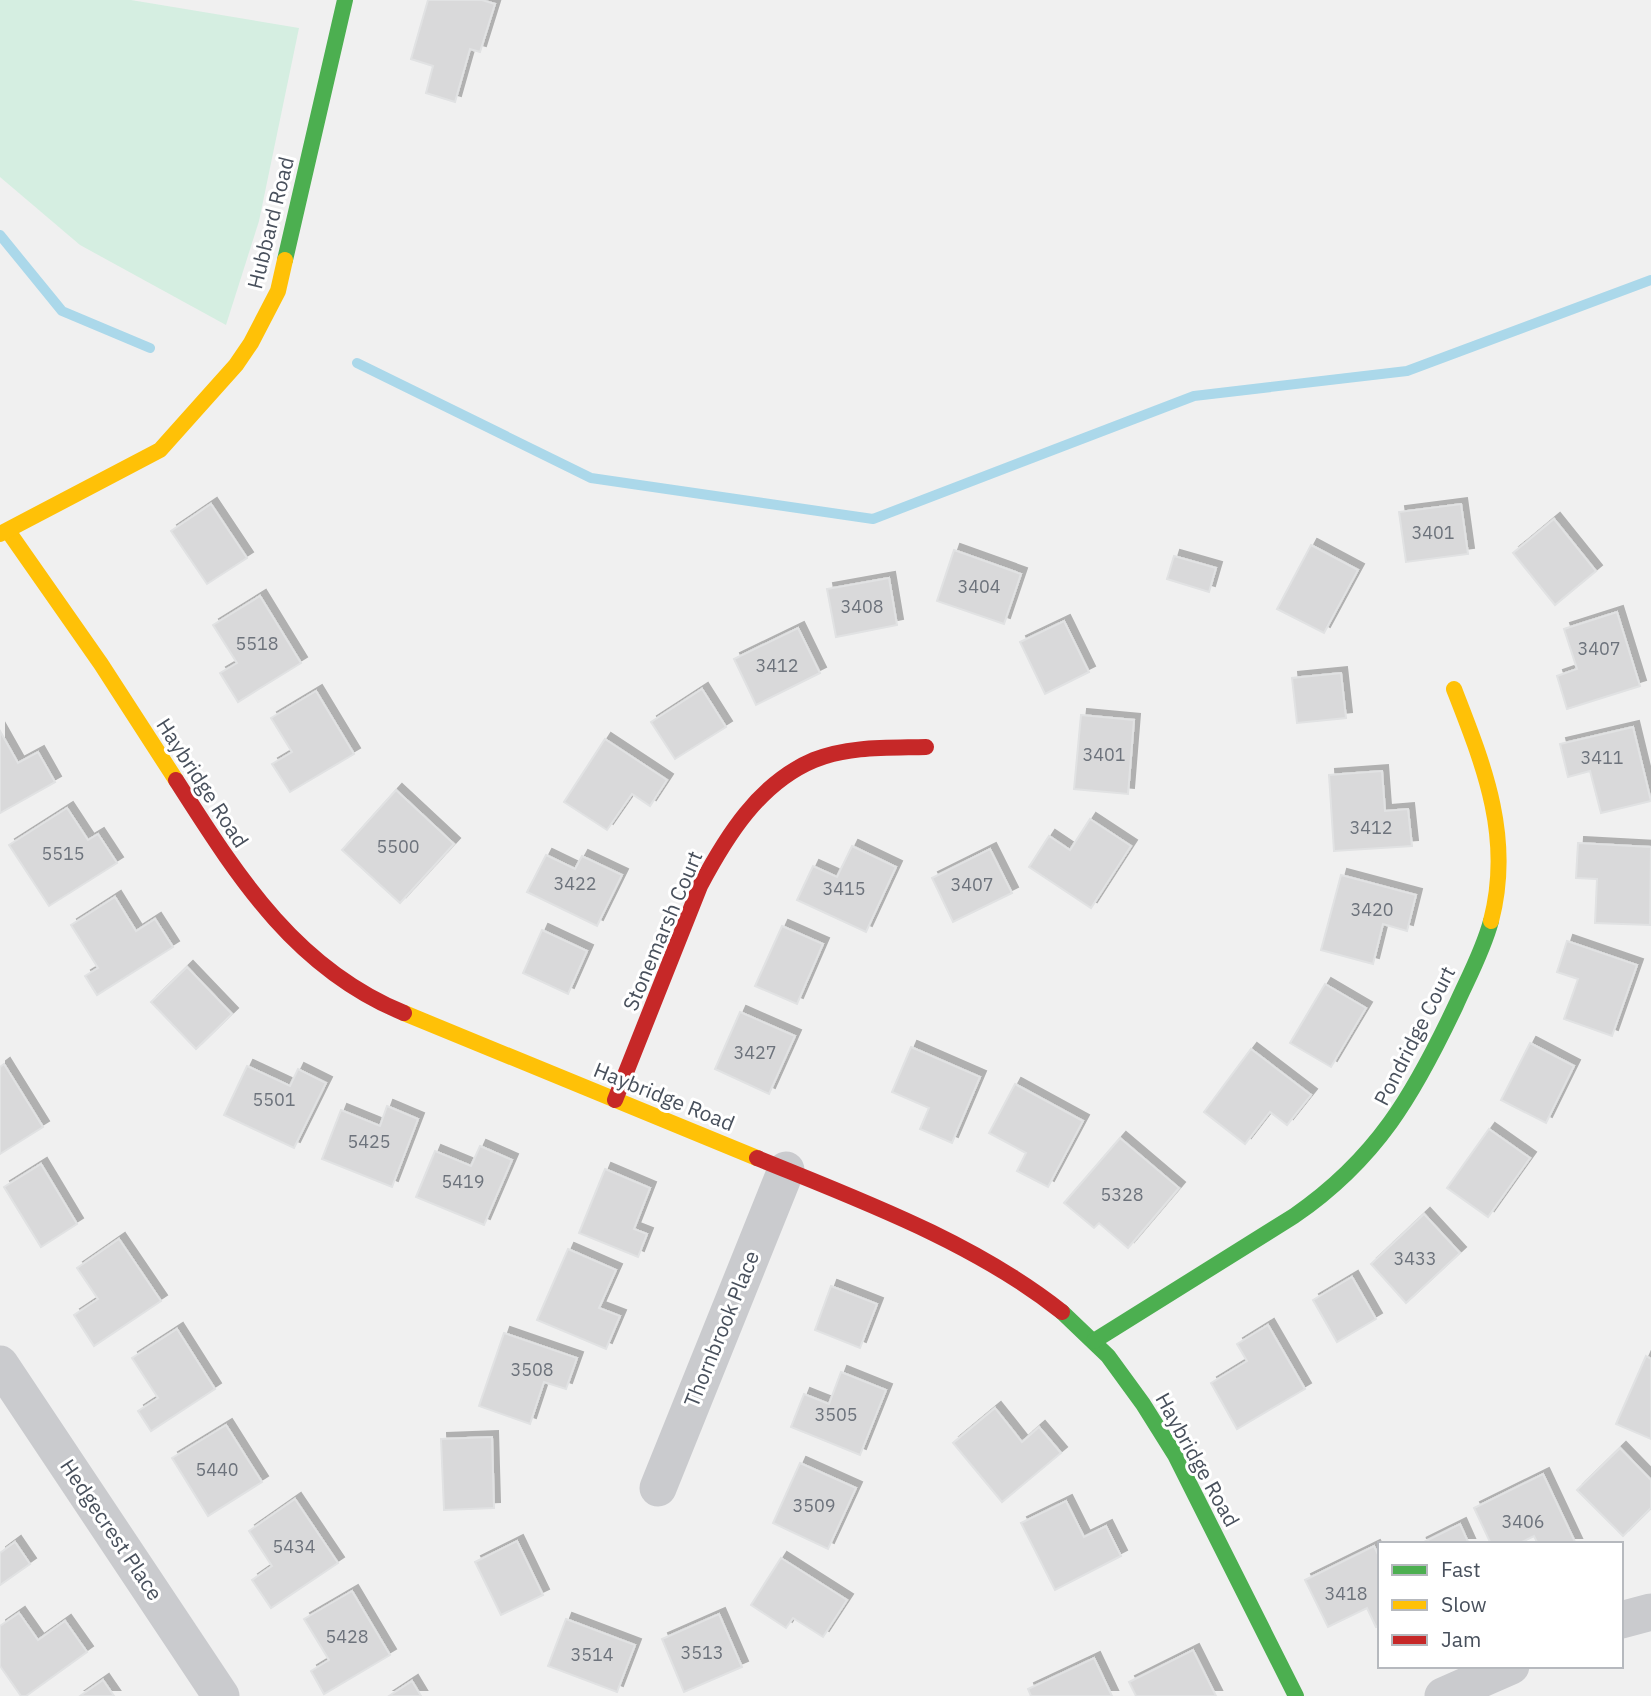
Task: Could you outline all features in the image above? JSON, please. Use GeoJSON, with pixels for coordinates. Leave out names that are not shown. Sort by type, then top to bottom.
{"type":"FeatureCollection","features":[{"type":"Feature","properties":{"kind":"street","name":"Hubbard Road"},"geometry":{"type":"LineString","coordinates":[[4,533],[160,450],[236,365],[251,342],[278,291],[345,0]]}},
{"type":"Feature","properties":{"kind":"street","name":"Haybridge Road"},"geometry":{"type":"LineString","coordinates":[[4,533],[101,664],[232,867],[272,918],[305,951],[333,973],[385,1005],[862,1201],[965,1250],[1016,1278],[1061,1311],[1094,1341],[1143,1404],[1175,1455],[1296,1696]]}},
{"type":"Feature","properties":{"kind":"street","name":"Pondridge Court"},"geometry":{"type":"LineString","coordinates":[[1094,1341],[1284,1222],[1333,1188],[1367,1156],[1404,1107],[1486,939],[1496,901],[1499,861],[1496,822],[1488,785],[1454,689]]}},
{"type":"Feature","properties":{"kind":"street","name":"Stonemarsh Court"},"geometry":{"type":"LineString","coordinates":[[615,1100],[707,872],[741,817],[774,784],[813,761],[854,749],[926,747]]}},
{"type":"Feature","properties":{"kind":"street","name":"Thornbrook Place"},"geometry":{"type":"LineString","coordinates":[[658,1488],[786,1170]]}},
{"type":"Feature","properties":{"kind":"street","name":"Hedgecrest Place"},"geometry":{"type":"LineString","coordinates":[[0,1364],[221,1696]]}},
{"type":"Feature","properties":{"kind":"street"},"geometry":{"type":"LineString","coordinates":[[1623,1619],[1651,1612]]}},
{"type":"Feature","properties":{"kind":"street"},"geometry":{"type":"LineString","coordinates":[[1443,1696],[1506,1668]]}},
{"type":"Feature","properties":{"kind":"green space"},"geometry":{"type":"Polygon","coordinates":[[[0,0],[131,0],[299,28],[259,221],[226,325],[80,245],[0,177],[0,0]]]}},
{"type":"Feature","properties":{"kind":"building"},"geometry":{"type":"Polygon","coordinates":[[[428,0],[482,0],[495,4],[480,52],[470,49],[455,102],[426,93],[433,66],[411,59],[428,0]]]}},
{"type":"Feature","properties":{"kind":"building"},"geometry":{"type":"Polygon","coordinates":[[[211,504],[247,558],[207,584],[171,531],[211,504]]]}},
{"type":"Feature","properties":{"kind":"building"},"geometry":{"type":"Polygon","coordinates":[[[1461,504],[1468,554],[1406,562],[1399,512],[1461,504]]]}},
{"type":"Feature","properties":{"kind":"building"},"geometry":{"type":"Polygon","coordinates":[[[1554,519],[1596,571],[1555,605],[1513,553],[1554,519]]]}},
{"type":"Feature","properties":{"kind":"building"},"geometry":{"type":"Polygon","coordinates":[[[1311,545],[1358,570],[1324,633],[1277,609],[1311,545]]]}},
{"type":"Feature","properties":{"kind":"building"},"geometry":{"type":"Polygon","coordinates":[[[954,550],[1021,574],[1004,624],[937,601],[954,550]]]}},
{"type":"Feature","properties":{"kind":"building"},"geometry":{"type":"Polygon","coordinates":[[[1174,556],[1216,568],[1209,592],[1167,579],[1174,556]]]}},
{"type":"Feature","properties":{"kind":"building"},"geometry":{"type":"Polygon","coordinates":[[[889,578],[897,625],[836,637],[827,589],[889,578]]]}},
{"type":"Feature","properties":{"kind":"building"},"geometry":{"type":"Polygon","coordinates":[[[260,596],[301,663],[238,702],[220,673],[237,663],[213,625],[260,596]]]}},
{"type":"Feature","properties":{"kind":"building"},"geometry":{"type":"Polygon","coordinates":[[[1617,612],[1640,686],[1567,709],[1557,676],[1577,669],[1564,629],[1617,612]]]}},
{"type":"Feature","properties":{"kind":"building"},"geometry":{"type":"Polygon","coordinates":[[[1064,621],[1089,672],[1045,694],[1020,642],[1064,621]]]}},
{"type":"Feature","properties":{"kind":"building"},"geometry":{"type":"Polygon","coordinates":[[[798,628],[820,673],[756,705],[734,659],[798,628]]]}},
{"type":"Feature","properties":{"kind":"building"},"geometry":{"type":"Polygon","coordinates":[[[1341,673],[1346,718],[1297,723],[1292,678],[1341,673]]]}},
{"type":"Feature","properties":{"kind":"building"},"geometry":{"type":"Polygon","coordinates":[[[702,689],[726,727],[675,759],[651,722],[702,689]]]}},
{"type":"Feature","properties":{"kind":"building"},"geometry":{"type":"Polygon","coordinates":[[[316,691],[354,754],[290,792],[272,764],[292,752],[271,718],[316,691]]]}},
{"type":"Feature","properties":{"kind":"building"},"geometry":{"type":"Polygon","coordinates":[[[1081,715],[1134,720],[1128,794],[1074,789],[1081,715]]]}},
{"type":"Feature","properties":{"kind":"building"},"geometry":{"type":"Polygon","coordinates":[[[1633,727],[1651,801],[1601,813],[1590,771],[1568,777],[1560,744],[1633,727]]]}},
{"type":"Feature","properties":{"kind":"building"},"geometry":{"type":"Polygon","coordinates":[[[0,731],[18,763],[38,752],[55,782],[0,813],[0,731]]]}},
{"type":"Feature","properties":{"kind":"building"},"geometry":{"type":"Polygon","coordinates":[[[605,739],[667,780],[650,806],[632,794],[607,830],[564,802],[605,739]]]}},
{"type":"Feature","properties":{"kind":"building"},"geometry":{"type":"Polygon","coordinates":[[[1382,771],[1385,811],[1408,809],[1412,846],[1334,851],[1329,775],[1382,771]]]}},
{"type":"Feature","properties":{"kind":"building"},"geometry":{"type":"Polygon","coordinates":[[[396,790],[454,844],[400,903],[342,850],[396,790]]]}},
{"type":"Feature","properties":{"kind":"building"},"geometry":{"type":"Polygon","coordinates":[[[67,808],[88,840],[98,834],[117,863],[49,906],[9,845],[67,808]]]}},
{"type":"Feature","properties":{"kind":"building"},"geometry":{"type":"Polygon","coordinates":[[[1090,819],[1131,846],[1091,908],[1029,867],[1049,836],[1070,850],[1090,819]]]}},
{"type":"Feature","properties":{"kind":"building"},"geometry":{"type":"Polygon","coordinates":[[[1578,843],[1651,847],[1650,925],[1595,923],[1597,879],[1576,878],[1578,843]]]}},
{"type":"Feature","properties":{"kind":"building"},"geometry":{"type":"Polygon","coordinates":[[[852,846],[896,867],[866,932],[797,900],[813,866],[837,877],[852,846]]]}},
{"type":"Feature","properties":{"kind":"building"},"geometry":{"type":"Polygon","coordinates":[[[990,849],[1012,893],[953,922],[932,878],[990,849]]]}},
{"type":"Feature","properties":{"kind":"building"},"geometry":{"type":"Polygon","coordinates":[[[546,855],[575,869],[582,856],[622,875],[597,926],[527,892],[546,855]]]}},
{"type":"Feature","properties":{"kind":"building"},"geometry":{"type":"Polygon","coordinates":[[[1341,875],[1416,895],[1407,931],[1383,924],[1373,964],[1321,950],[1341,875]]]}},
{"type":"Feature","properties":{"kind":"building"},"geometry":{"type":"Polygon","coordinates":[[[115,897],[136,931],[155,919],[173,947],[97,995],[85,976],[98,968],[71,925],[115,897]]]}},
{"type":"Feature","properties":{"kind":"building"},"geometry":{"type":"Polygon","coordinates":[[[782,926],[823,944],[797,1004],[755,986],[782,926]]]}},
{"type":"Feature","properties":{"kind":"building"},"geometry":{"type":"Polygon","coordinates":[[[542,930],[587,951],[568,994],[523,973],[542,930]]]}},
{"type":"Feature","properties":{"kind":"building"},"geometry":{"type":"Polygon","coordinates":[[[1567,941],[1637,965],[1612,1036],[1564,1019],[1578,979],[1557,972],[1567,941]]]}},
{"type":"Feature","properties":{"kind":"building"},"geometry":{"type":"Polygon","coordinates":[[[187,967],[232,1014],[196,1049],[151,1002],[187,967]]]}},
{"type":"Feature","properties":{"kind":"building"},"geometry":{"type":"Polygon","coordinates":[[[1325,984],[1366,1008],[1331,1067],[1290,1043],[1325,984]]]}},
{"type":"Feature","properties":{"kind":"building"},"geometry":{"type":"Polygon","coordinates":[[[740,1012],[795,1036],[769,1094],[715,1069],[740,1012]]]}},
{"type":"Feature","properties":{"kind":"building"},"geometry":{"type":"Polygon","coordinates":[[[1530,1043],[1574,1066],[1546,1123],[1501,1100],[1530,1043]]]}},
{"type":"Feature","properties":{"kind":"building"},"geometry":{"type":"Polygon","coordinates":[[[911,1047],[980,1077],[952,1143],[920,1129],[929,1108],[892,1092],[911,1047]]]}},
{"type":"Feature","properties":{"kind":"building"},"geometry":{"type":"Polygon","coordinates":[[[1251,1049],[1311,1095],[1287,1125],[1270,1112],[1245,1144],[1204,1112],[1251,1049]]]}},
{"type":"Feature","properties":{"kind":"building"},"geometry":{"type":"Polygon","coordinates":[[[4,1064],[43,1127],[0,1154],[0,1067],[4,1064]]]}},
{"type":"Feature","properties":{"kind":"building"},"geometry":{"type":"Polygon","coordinates":[[[247,1066],[290,1086],[298,1069],[326,1083],[294,1148],[224,1115],[247,1066]]]}},
{"type":"Feature","properties":{"kind":"building"},"geometry":{"type":"Polygon","coordinates":[[[1015,1084],[1083,1121],[1048,1187],[1017,1171],[1026,1153],[989,1133],[1015,1084]]]}},
{"type":"Feature","properties":{"kind":"building"},"geometry":{"type":"Polygon","coordinates":[[[387,1106],[418,1119],[392,1187],[322,1159],[341,1110],[380,1126],[387,1106]]]}},
{"type":"Feature","properties":{"kind":"building"},"geometry":{"type":"Polygon","coordinates":[[[1489,1129],[1530,1158],[1488,1217],[1447,1188],[1489,1129]]]}},
{"type":"Feature","properties":{"kind":"building"},"geometry":{"type":"Polygon","coordinates":[[[1120,1138],[1179,1188],[1128,1248],[1099,1223],[1094,1228],[1064,1203],[1120,1138]]]}},
{"type":"Feature","properties":{"kind":"building"},"geometry":{"type":"Polygon","coordinates":[[[480,1146],[512,1160],[484,1225],[416,1197],[435,1151],[471,1166],[480,1146]]]}},
{"type":"Feature","properties":{"kind":"building"},"geometry":{"type":"Polygon","coordinates":[[[41,1164],[77,1224],[41,1247],[4,1187],[41,1164]]]}},
{"type":"Feature","properties":{"kind":"building"},"geometry":{"type":"Polygon","coordinates":[[[605,1169],[650,1188],[634,1229],[647,1234],[638,1257],[579,1233],[605,1169]]]}},
{"type":"Feature","properties":{"kind":"building"},"geometry":{"type":"Polygon","coordinates":[[[1424,1214],[1460,1253],[1406,1303],[1371,1264],[1424,1214]]]}},
{"type":"Feature","properties":{"kind":"building"},"geometry":{"type":"Polygon","coordinates":[[[119,1239],[161,1301],[94,1346],[74,1315],[98,1299],[77,1268],[119,1239]]]}},
{"type":"Feature","properties":{"kind":"building"},"geometry":{"type":"Polygon","coordinates":[[[568,1249],[616,1270],[599,1308],[620,1316],[606,1349],[537,1320],[568,1249]]]}},
{"type":"Feature","properties":{"kind":"building"},"geometry":{"type":"Polygon","coordinates":[[[1352,1277],[1376,1319],[1337,1342],[1313,1300],[1352,1277]]]}},
{"type":"Feature","properties":{"kind":"building"},"geometry":{"type":"Polygon","coordinates":[[[831,1286],[877,1304],[860,1348],[815,1330],[831,1286]]]}},
{"type":"Feature","properties":{"kind":"building"},"geometry":{"type":"Polygon","coordinates":[[[1268,1325],[1305,1389],[1237,1429],[1211,1383],[1247,1361],[1237,1344],[1268,1325]]]}},
{"type":"Feature","properties":{"kind":"building"},"geometry":{"type":"Polygon","coordinates":[[[177,1329],[215,1389],[151,1431],[138,1411],[158,1398],[132,1358],[177,1329]]]}},
{"type":"Feature","properties":{"kind":"building"},"geometry":{"type":"Polygon","coordinates":[[[504,1333],[577,1358],[566,1389],[544,1382],[530,1424],[479,1406],[504,1333]]]}},
{"type":"Feature","properties":{"kind":"building"},"geometry":{"type":"Polygon","coordinates":[[[1646,1356],[1651,1359],[1651,1439],[1616,1424],[1646,1356]]]}},
{"type":"Feature","properties":{"kind":"building"},"geometry":{"type":"Polygon","coordinates":[[[841,1372],[886,1390],[860,1455],[791,1427],[804,1394],[829,1404],[841,1372]]]}},
{"type":"Feature","properties":{"kind":"building"},"geometry":{"type":"Polygon","coordinates":[[[995,1408],[1022,1442],[1039,1427],[1061,1453],[1002,1502],[953,1443],[995,1408]]]}},
{"type":"Feature","properties":{"kind":"building"},"geometry":{"type":"Polygon","coordinates":[[[226,1425],[262,1482],[208,1516],[172,1458],[226,1425]]]}},
{"type":"Feature","properties":{"kind":"building"},"geometry":{"type":"Polygon","coordinates":[[[492,1437],[494,1508],[444,1510],[441,1439],[492,1437]]]}},
{"type":"Feature","properties":{"kind":"building"},"geometry":{"type":"Polygon","coordinates":[[[1620,1448],[1651,1480],[1651,1508],[1623,1536],[1577,1490],[1620,1448]]]}},
{"type":"Feature","properties":{"kind":"building"},"geometry":{"type":"Polygon","coordinates":[[[800,1463],[856,1488],[828,1549],[773,1523],[800,1463]]]}},
{"type":"Feature","properties":{"kind":"building"},"geometry":{"type":"Polygon","coordinates":[[[1543,1474],[1575,1542],[1537,1542],[1534,1536],[1522,1542],[1490,1542],[1474,1508],[1543,1474]]]}},
{"type":"Feature","properties":{"kind":"building"},"geometry":{"type":"Polygon","coordinates":[[[295,1499],[338,1563],[271,1608],[252,1580],[272,1566],[249,1531],[295,1499]]]}},
{"type":"Feature","properties":{"kind":"building"},"geometry":{"type":"Polygon","coordinates":[[[1066,1501],[1084,1537],[1106,1526],[1121,1556],[1055,1590],[1021,1523],[1066,1501]]]}},
{"type":"Feature","properties":{"kind":"building"},"geometry":{"type":"Polygon","coordinates":[[[1460,1524],[1468,1542],[1424,1542],[1460,1524]]]}},
{"type":"Feature","properties":{"kind":"building"},"geometry":{"type":"Polygon","coordinates":[[[517,1541],[543,1595],[501,1615],[475,1562],[517,1541]]]}},
{"type":"Feature","properties":{"kind":"building"},"geometry":{"type":"Polygon","coordinates":[[[15,1542],[30,1564],[0,1585],[0,1553],[15,1542]]]}},
{"type":"Feature","properties":{"kind":"building"},"geometry":{"type":"Polygon","coordinates":[[[1374,1546],[1378,1555],[1378,1626],[1367,1608],[1328,1627],[1305,1580],[1374,1546]]]}},
{"type":"Feature","properties":{"kind":"building"},"geometry":{"type":"Polygon","coordinates":[[[781,1558],[847,1600],[823,1637],[793,1618],[786,1628],[751,1605],[781,1558]]]}},
{"type":"Feature","properties":{"kind":"building"},"geometry":{"type":"Polygon","coordinates":[[[352,1591],[390,1655],[324,1694],[311,1671],[329,1660],[304,1619],[352,1591]]]}},
{"type":"Feature","properties":{"kind":"building"},"geometry":{"type":"Polygon","coordinates":[[[19,1613],[38,1640],[65,1621],[87,1652],[26,1696],[21,1696],[0,1666],[0,1626],[19,1613]]]}},
{"type":"Feature","properties":{"kind":"building"},"geometry":{"type":"Polygon","coordinates":[[[719,1614],[742,1667],[684,1692],[662,1639],[719,1614]]]}},
{"type":"Feature","properties":{"kind":"building"},"geometry":{"type":"Polygon","coordinates":[[[566,1619],[635,1645],[617,1692],[548,1666],[566,1619]]]}},
{"type":"Feature","properties":{"kind":"building"},"geometry":{"type":"Polygon","coordinates":[[[1193,1650],[1216,1696],[1136,1696],[1129,1682],[1193,1650]]]}},
{"type":"Feature","properties":{"kind":"building"},"geometry":{"type":"Polygon","coordinates":[[[1094,1658],[1112,1696],[1031,1696],[1028,1689],[1094,1658]]]}},
{"type":"Feature","properties":{"kind":"building"},"geometry":{"type":"Polygon","coordinates":[[[103,1680],[114,1696],[80,1696],[103,1680]]]}},
{"type":"Feature","properties":{"kind":"building"},"geometry":{"type":"Polygon","coordinates":[[[412,1681],[421,1696],[389,1696],[412,1681]]]}},
{"type":"Feature","properties":{"kind":"waterway"},"geometry":{"type":"LineString","coordinates":[[0,235],[62,311],[150,348]]}},
{"type":"Feature","properties":{"kind":"waterway"},"geometry":{"type":"LineString","coordinates":[[357,363],[591,478],[873,519],[1194,396],[1407,371],[1651,280]]}},
{"type":"Feature","properties":{"kind":"traffic: fast"},"geometry":{"type":"LineString","coordinates":[[285,260],[345,0]]}},
{"type":"Feature","properties":{"kind":"traffic: fast"},"geometry":{"type":"LineString","coordinates":[[1094,1341],[1294,1216],[1348,1172],[1371,1148],[1425,1068],[1475,964],[1491,921]]}},
{"type":"Feature","properties":{"kind":"traffic: fast"},"geometry":{"type":"LineString","coordinates":[[1062,1312],[1108,1356],[1175,1455],[1296,1696]]}},
{"type":"Feature","properties":{"kind":"traffic: slow"},"geometry":{"type":"LineString","coordinates":[[0,534],[160,450],[236,365],[251,343],[278,291],[285,260]]}},
{"type":"Feature","properties":{"kind":"traffic: slow"},"geometry":{"type":"LineString","coordinates":[[8,531],[101,664],[176,780]]}},
{"type":"Feature","properties":{"kind":"traffic: slow"},"geometry":{"type":"LineString","coordinates":[[1454,689],[1485,774],[1497,831],[1499,860],[1491,921]]}},
{"type":"Feature","properties":{"kind":"traffic: slow"},"geometry":{"type":"LineString","coordinates":[[404,1013],[757,1158]]}},
{"type":"Feature","properties":{"kind":"traffic: jam"},"geometry":{"type":"LineString","coordinates":[[615,1100],[700,886],[746,813],[777,782],[794,770],[827,755],[855,750],[926,747]]}},
{"type":"Feature","properties":{"kind":"traffic: jam"},"geometry":{"type":"LineString","coordinates":[[176,780],[246,884],[300,945],[331,971],[365,994],[404,1013]]}},
{"type":"Feature","properties":{"kind":"traffic: jam"},"geometry":{"type":"LineString","coordinates":[[757,1158],[915,1224],[992,1264],[1062,1312]]}}]}
